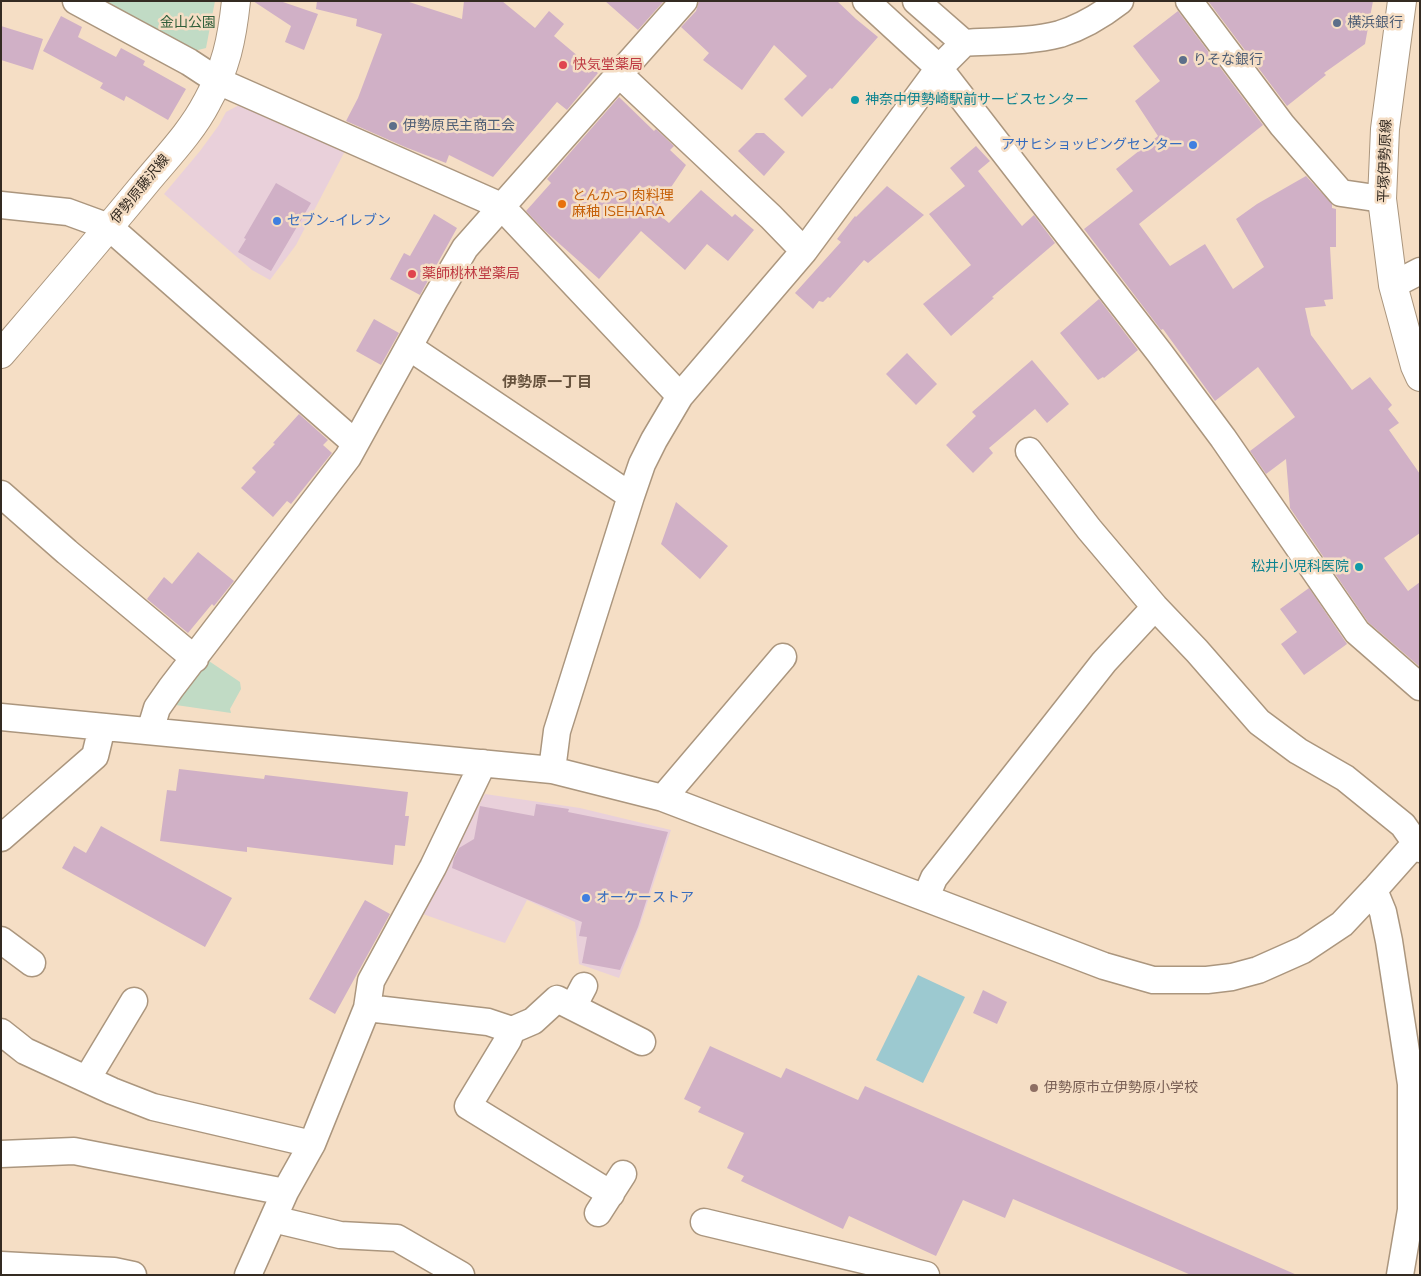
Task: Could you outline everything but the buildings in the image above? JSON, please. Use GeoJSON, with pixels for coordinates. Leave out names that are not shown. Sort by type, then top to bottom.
{"type":"FeatureCollection","features":[{"type":"Feature","properties":{"kind":"main road","name":"伊勢原藤沢線"},"geometry":{"type":"LineString","coordinates":[[1,354],[194,124],[218,81],[232,36],[236,1]]}},
{"type":"Feature","properties":{"kind":"main road","name":"平塚伊勢原線"},"geometry":{"type":"LineString","coordinates":[[1402,1],[1385,129],[1382,199],[1393,285],[1414,366],[1420,377]]}},
{"type":"Feature","properties":{"kind":"street"},"geometry":{"type":"LineString","coordinates":[[76,1],[189,62],[218,81],[500,206],[680,396]]}},
{"type":"Feature","properties":{"kind":"street"},"geometry":{"type":"LineString","coordinates":[[150,731],[157,708],[171,688],[348,457],[464,248],[684,1]]}},
{"type":"Feature","properties":{"kind":"street"},"geometry":{"type":"LineString","coordinates":[[866,1],[939,68],[1223,438],[1357,632],[1420,687]]}},
{"type":"Feature","properties":{"kind":"street"},"geometry":{"type":"LineString","coordinates":[[916,1],[964,43]]}},
{"type":"Feature","properties":{"kind":"street"},"geometry":{"type":"LineString","coordinates":[[552,770],[557,731],[631,496],[642,464],[680,396],[804,251],[939,68],[964,43],[1059,34],[1087,23],[1120,1]]}},
{"type":"Feature","properties":{"kind":"street"},"geometry":{"type":"LineString","coordinates":[[1188,1],[1282,126],[1341,193],[1382,199]]}},
{"type":"Feature","properties":{"kind":"street"},"geometry":{"type":"LineString","coordinates":[[619,74],[804,251]]}},
{"type":"Feature","properties":{"kind":"street"},"geometry":{"type":"LineString","coordinates":[[1,206],[68,212],[109,227],[355,443]]}},
{"type":"Feature","properties":{"kind":"street"},"geometry":{"type":"LineString","coordinates":[[1393,285],[1420,271]]}},
{"type":"Feature","properties":{"kind":"street"},"geometry":{"type":"LineString","coordinates":[[409,347],[631,496]]}},
{"type":"Feature","properties":{"kind":"street"},"geometry":{"type":"LineString","coordinates":[[1,717],[552,770],[662,798],[1112,968],[1153,980],[1207,980],[1232,976],[1258,970],[1302,950],[1342,924],[1418,843],[1403,825],[1345,778],[1298,751],[1259,722],[1197,651],[1155,607],[1088,529],[1029,451]]}},
{"type":"Feature","properties":{"kind":"street"},"geometry":{"type":"LineString","coordinates":[[1,494],[194,658]]}},
{"type":"Feature","properties":{"kind":"street"},"geometry":{"type":"LineString","coordinates":[[926,897],[934,878],[1037,745],[1104,662],[1155,607]]}},
{"type":"Feature","properties":{"kind":"street"},"geometry":{"type":"LineString","coordinates":[[662,798],[783,657]]}},
{"type":"Feature","properties":{"kind":"street"},"geometry":{"type":"LineString","coordinates":[[1,838],[95,756],[102,727]]}},
{"type":"Feature","properties":{"kind":"street"},"geometry":{"type":"LineString","coordinates":[[248,1275],[285,1192],[312,1144],[367,1008],[372,980],[433,867],[483,763]]}},
{"type":"Feature","properties":{"kind":"street"},"geometry":{"type":"LineString","coordinates":[[1374,890],[1384,912],[1411,1084],[1411,1210],[1400,1275]]}},
{"type":"Feature","properties":{"kind":"street"},"geometry":{"type":"LineString","coordinates":[[1,940],[32,963]]}},
{"type":"Feature","properties":{"kind":"street"},"geometry":{"type":"LineString","coordinates":[[367,1008],[488,1022],[512,1030],[534,1021],[557,999],[579,996],[642,1042]]}},
{"type":"Feature","properties":{"kind":"street"},"geometry":{"type":"LineString","coordinates":[[87,1079],[134,1001]]}},
{"type":"Feature","properties":{"kind":"street"},"geometry":{"type":"LineString","coordinates":[[512,1030],[508,1040],[468,1106],[611,1194]]}},
{"type":"Feature","properties":{"kind":"street"},"geometry":{"type":"LineString","coordinates":[[1,1032],[25,1051],[112,1091],[153,1107],[312,1144]]}},
{"type":"Feature","properties":{"kind":"street"},"geometry":{"type":"LineString","coordinates":[[1,1154],[74,1151],[285,1192]]}},
{"type":"Feature","properties":{"kind":"street"},"geometry":{"type":"LineString","coordinates":[[273,1219],[340,1235],[398,1238],[461,1275]]}},
{"type":"Feature","properties":{"kind":"street"},"geometry":{"type":"LineString","coordinates":[[704,1222],[926,1275]]}},
{"type":"Feature","properties":{"kind":"street"},"geometry":{"type":"LineString","coordinates":[[1,1265],[114,1271],[133,1275]]}},
{"type":"Feature","properties":{"kind":"shaded area"},"geometry":{"type":"Polygon","coordinates":[[[241,104],[345,151],[296,245],[270,280],[252,270],[164,194],[200,151],[226,112],[241,104]]]}},
{"type":"Feature","properties":{"kind":"shaded area","name":"オーケーストア"},"geometry":{"type":"Polygon","coordinates":[[[485,794],[580,808],[671,830],[640,925],[619,978],[579,964],[575,922],[527,900],[505,943],[420,913],[485,794]]]}},
{"type":"Feature","properties":{"kind":"green space","name":"金山公園"},"geometry":{"type":"Polygon","coordinates":[[[101,1],[215,1],[206,48],[194,51],[101,1]]]}},
{"type":"Feature","properties":{"kind":"green space"},"geometry":{"type":"Polygon","coordinates":[[[203,657],[240,682],[241,689],[230,709],[231,713],[169,704],[203,657]]]}},
{"type":"Feature","properties":{"kind":"water"},"geometry":{"type":"Polygon","coordinates":[[[918,975],[965,997],[923,1083],[876,1060],[918,975]]]}},
{"type":"Feature","properties":{"kind":"place","name":"横浜銀行"},"geometry":{"type":"Point","coordinates":[1337,23]}},
{"type":"Feature","properties":{"kind":"place","name":"りそな銀行"},"geometry":{"type":"Point","coordinates":[1183,60]}},
{"type":"Feature","properties":{"kind":"place","name":"快気堂薬局"},"geometry":{"type":"Point","coordinates":[563,65]}},
{"type":"Feature","properties":{"kind":"place","name":"神奈中伊勢崎駅前サービスセンター"},"geometry":{"type":"Point","coordinates":[855,100]}},
{"type":"Feature","properties":{"kind":"place","name":"伊勢原民主商工会"},"geometry":{"type":"Point","coordinates":[393,126]}},
{"type":"Feature","properties":{"kind":"place","name":"アサヒショッピングセンター"},"geometry":{"type":"Point","coordinates":[1193,145]}},
{"type":"Feature","properties":{"kind":"place","name":"とんかつ 肉料理 麻秞 ISEHARA"},"geometry":{"type":"Point","coordinates":[562,204]}},
{"type":"Feature","properties":{"kind":"place","name":"セブン-イレブン"},"geometry":{"type":"Point","coordinates":[277,221]}},
{"type":"Feature","properties":{"kind":"place","name":"薬師桃林堂薬局"},"geometry":{"type":"Point","coordinates":[412,274]}},
{"type":"Feature","properties":{"kind":"place","name":"松井小児科医院"},"geometry":{"type":"Point","coordinates":[1359,567]}},
{"type":"Feature","properties":{"kind":"place","name":"オーケーストア"},"geometry":{"type":"Point","coordinates":[586,898]}},
{"type":"Feature","properties":{"kind":"place","name":"伊勢原市立伊勢原小学校"},"geometry":{"type":"Point","coordinates":[1034,1088]}},
{"type":"Feature","properties":{"kind":"district","name":"伊勢原一丁目"},"geometry":{"type":"Point","coordinates":[547,382]}}]}
